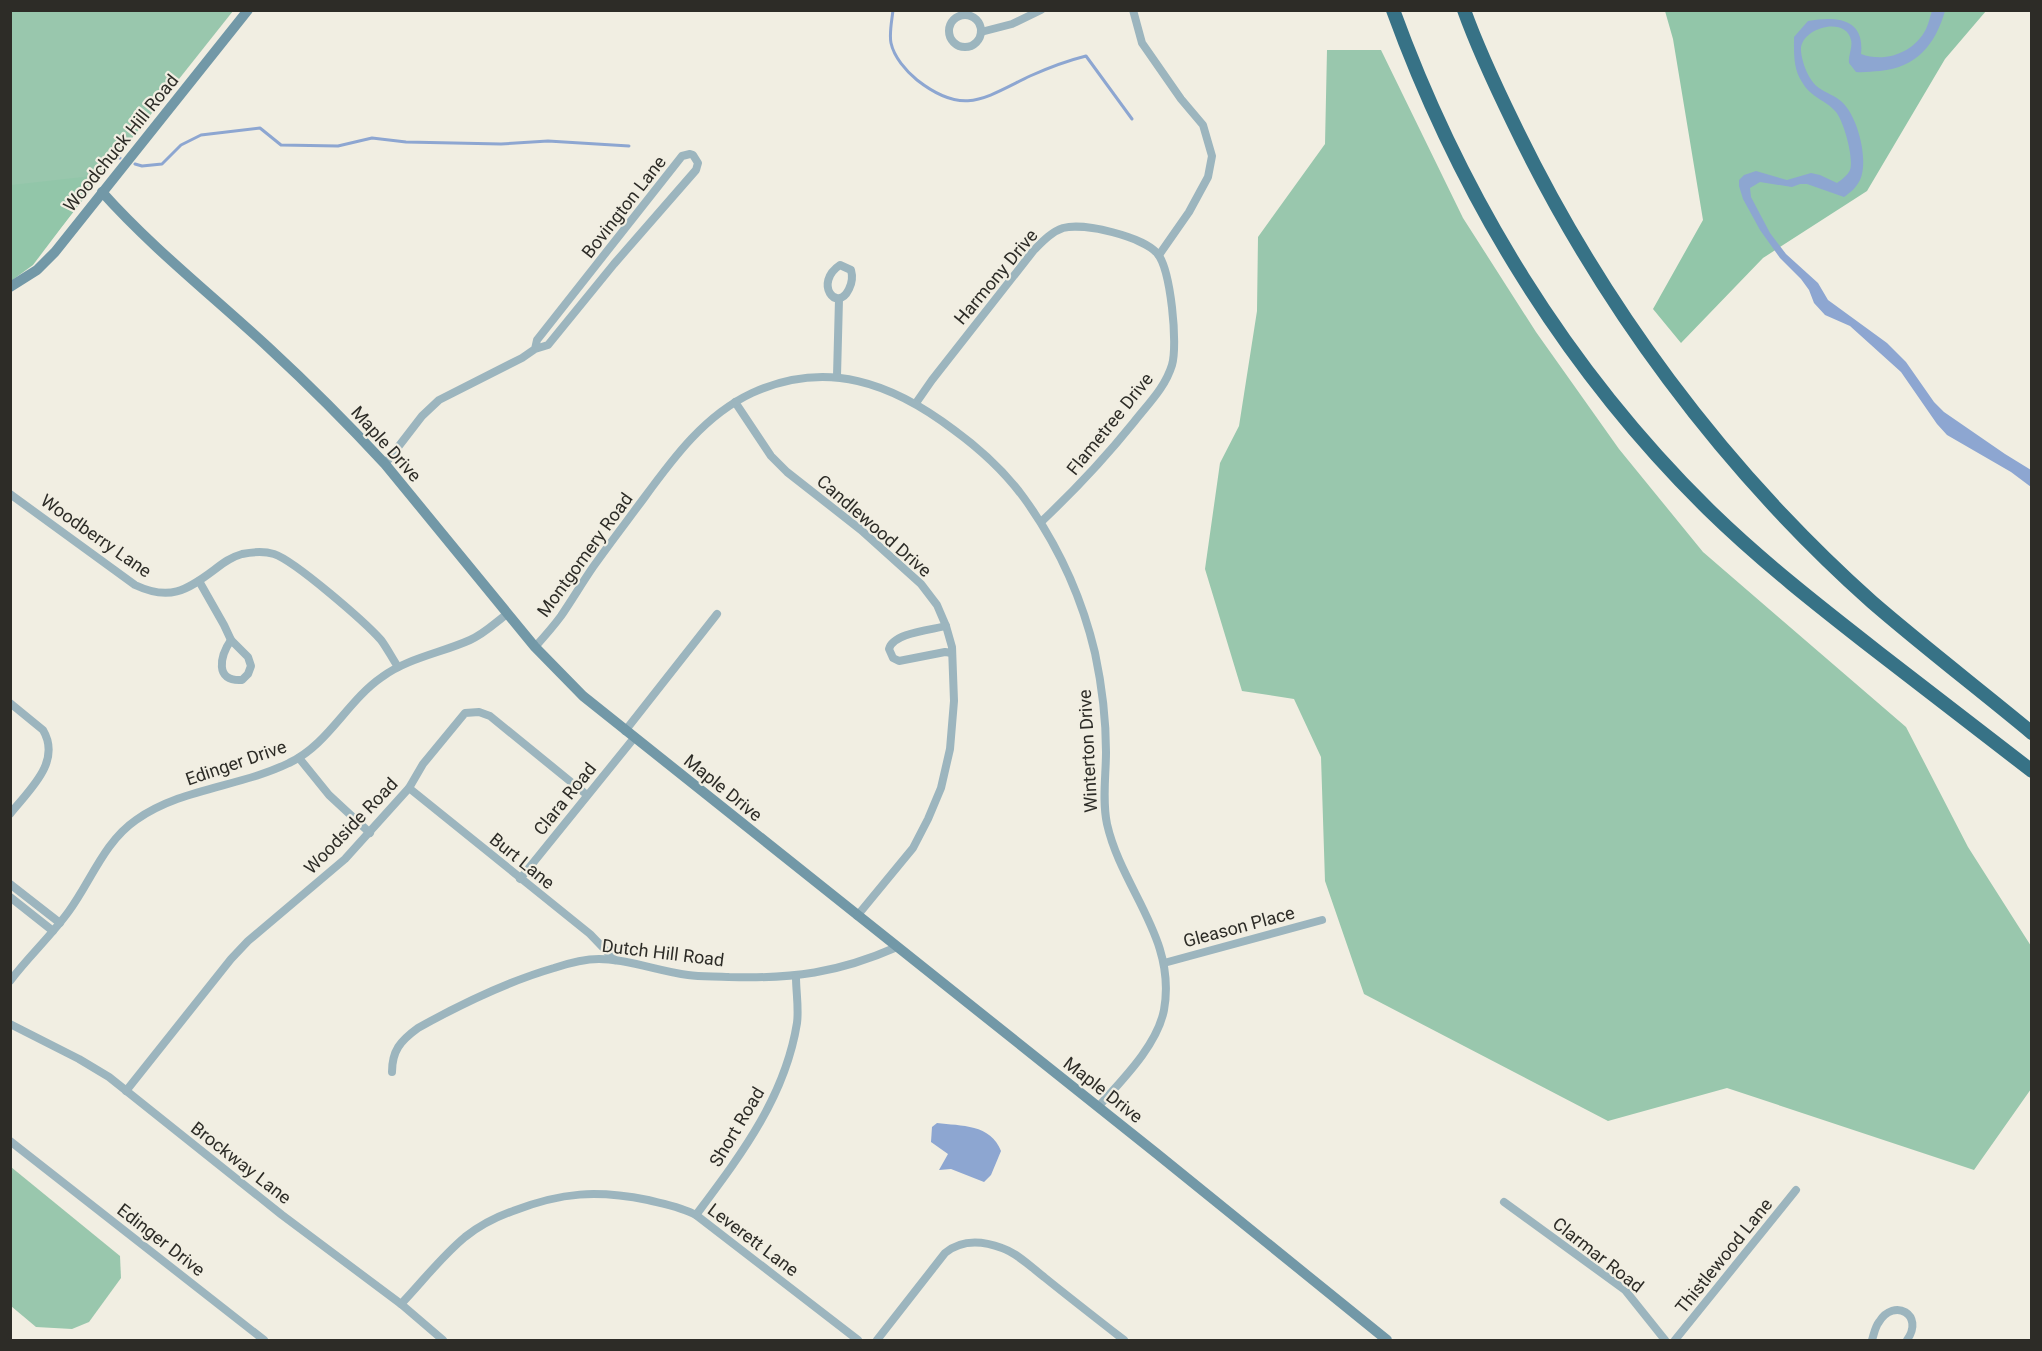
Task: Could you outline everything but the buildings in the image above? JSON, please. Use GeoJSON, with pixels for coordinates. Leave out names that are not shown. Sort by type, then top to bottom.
{"type":"FeatureCollection","features":[{"type":"Feature","properties":{"kind":"highway"},"geometry":{"type":"LineString","coordinates":[[1393,10],[1429,102],[1457,163],[1514,265],[1565,341],[1640,436],[1707,508],[1755,553],[1821,608],[2031,771]]}},
{"type":"Feature","properties":{"kind":"highway"},"geometry":{"type":"LineString","coordinates":[[1464,10],[1486,66],[1527,151],[1573,235],[1617,308],[1714,438],[1779,511],[1873,603],[2031,733]]}},
{"type":"Feature","properties":{"kind":"street","name":"Woodchuck Hill Road"},"geometry":{"type":"LineString","coordinates":[[10,287],[36,270],[55,252],[248,10]]}},
{"type":"Feature","properties":{"kind":"street"},"geometry":{"type":"LineString","coordinates":[[981,32],[1012,24],[1041,10]]}},
{"type":"Feature","properties":{"kind":"street"},"geometry":{"type":"LineString","coordinates":[[1133,10],[1142,43],[1181,99],[1203,125],[1212,156],[1208,177],[1189,212],[1158,255]]}},
{"type":"Feature","properties":{"kind":"street"},"geometry":{"type":"LineString","coordinates":[[968,15],[978,21],[981,32],[980,37],[972,46],[961,48],[951,42],[948,31],[952,20],[968,15]]}},
{"type":"Feature","properties":{"kind":"street","name":"Bovington Lane"},"geometry":{"type":"LineString","coordinates":[[384,464],[422,416],[439,400],[522,358],[535,349],[548,345],[696,170],[698,163],[693,155],[690,153],[682,156],[537,340],[535,349]]}},
{"type":"Feature","properties":{"kind":"street","name":"Maple Drive"},"geometry":{"type":"LineString","coordinates":[[102,192],[156,248],[270,349],[360,437],[507,614],[583,696],[1387,1341]]}},
{"type":"Feature","properties":{"kind":"street","name":"Harmony Drive"},"geometry":{"type":"LineString","coordinates":[[916,404],[932,380],[1034,250],[1060,229],[1073,226],[1092,228],[1145,244],[1158,255]]}},
{"type":"Feature","properties":{"kind":"street","name":"Flametree Drive"},"geometry":{"type":"LineString","coordinates":[[1041,522],[1079,486],[1103,459],[1165,382],[1172,363],[1175,340],[1171,302],[1163,262],[1158,255]]}},
{"type":"Feature","properties":{"kind":"street"},"geometry":{"type":"LineString","coordinates":[[583,283],[592,291]]}},
{"type":"Feature","properties":{"kind":"street"},"geometry":{"type":"LineString","coordinates":[[837,376],[839,299]]}},
{"type":"Feature","properties":{"kind":"street","name":"Winterton Drive"},"geometry":{"type":"LineString","coordinates":[[658,479],[690,439],[711,419],[735,402],[753,392],[799,378],[837,376],[878,386],[916,404],[971,442],[1023,496],[1041,522],[1069,573],[1089,632],[1103,700],[1106,735],[1104,796],[1107,822],[1113,845],[1157,939],[1167,981],[1161,1020],[1151,1041],[1098,1107]]}},
{"type":"Feature","properties":{"kind":"street","name":"Candlewood Drive"},"geometry":{"type":"LineString","coordinates":[[735,402],[771,456],[787,472],[861,530],[914,576],[937,605],[946,626],[952,653],[953,713],[950,749],[941,788],[913,848],[857,916]]}},
{"type":"Feature","properties":{"kind":"street","name":"Montgomery Road"},"geometry":{"type":"LineString","coordinates":[[535,646],[559,619],[592,568],[658,479]]}},
{"type":"Feature","properties":{"kind":"street","name":"Woodberry Lane"},"geometry":{"type":"LineString","coordinates":[[10,494],[135,585],[149,591],[172,593],[187,588],[230,558],[242,554],[260,552],[274,554],[292,564],[367,625],[382,641],[398,667]]}},
{"type":"Feature","properties":{"kind":"street"},"geometry":{"type":"LineString","coordinates":[[199,581],[231,640],[248,657],[251,666],[248,674],[242,680],[230,678],[221,667],[222,653],[231,640]]}},
{"type":"Feature","properties":{"kind":"street","name":"Edinger Drive"},"geometry":{"type":"LineString","coordinates":[[10,981],[71,909],[102,856],[136,820],[152,810],[181,798],[289,764],[321,741],[367,688],[398,667],[471,639],[507,614]]}},
{"type":"Feature","properties":{"kind":"street","name":"Clara Road"},"geometry":{"type":"LineString","coordinates":[[520,879],[587,795],[717,614]]}},
{"type":"Feature","properties":{"kind":"street"},"geometry":{"type":"LineString","coordinates":[[946,626],[901,637],[892,642],[889,649],[893,658],[898,661],[945,652],[952,653]]}},
{"type":"Feature","properties":{"kind":"street"},"geometry":{"type":"LineString","coordinates":[[10,703],[43,730],[50,752],[45,767],[10,814]]}},
{"type":"Feature","properties":{"kind":"street","name":"Woodside Road"},"geometry":{"type":"LineString","coordinates":[[126,1091],[173,1029],[236,954],[248,941],[345,859],[409,788],[423,764],[465,713],[480,711],[490,716],[587,795]]}},
{"type":"Feature","properties":{"kind":"street"},"geometry":{"type":"LineString","coordinates":[[299,758],[329,795],[370,832]]}},
{"type":"Feature","properties":{"kind":"street","name":"Burt Lane"},"geometry":{"type":"LineString","coordinates":[[409,788],[590,934],[615,960]]}},
{"type":"Feature","properties":{"kind":"street"},"geometry":{"type":"LineString","coordinates":[[10,884],[60,923]]}},
{"type":"Feature","properties":{"kind":"street"},"geometry":{"type":"LineString","coordinates":[[10,897],[54,931]]}},
{"type":"Feature","properties":{"kind":"street","name":"Gleason Place"},"geometry":{"type":"LineString","coordinates":[[1164,963],[1322,920]]}},
{"type":"Feature","properties":{"kind":"street","name":"Dutch Hill Road"},"geometry":{"type":"LineString","coordinates":[[392,1072],[392,1058],[408,1035],[446,1012],[487,992],[576,961],[615,960],[690,975],[796,977],[829,970],[897,947]]}},
{"type":"Feature","properties":{"kind":"street","name":"Short Road"},"geometry":{"type":"LineString","coordinates":[[696,1215],[744,1150],[770,1107],[782,1078],[797,1022],[796,977]]}},
{"type":"Feature","properties":{"kind":"street","name":"Brockway Lane"},"geometry":{"type":"LineString","coordinates":[[10,1024],[109,1077],[275,1209],[401,1304],[443,1341]]}},
{"type":"Feature","properties":{"kind":"street","name":"Edinger Drive"},"geometry":{"type":"LineString","coordinates":[[10,1141],[264,1341]]}},
{"type":"Feature","properties":{"kind":"street","name":"Thistlewood Lane"},"geometry":{"type":"LineString","coordinates":[[1675,1341],[1796,1190]]}},
{"type":"Feature","properties":{"kind":"street","name":"Leverett Lane"},"geometry":{"type":"LineString","coordinates":[[401,1304],[465,1237],[500,1216],[540,1200],[565,1195],[625,1196],[665,1204],[696,1215],[858,1341]]}},
{"type":"Feature","properties":{"kind":"street","name":"Clarmar Road"},"geometry":{"type":"LineString","coordinates":[[1504,1202],[1625,1290],[1665,1341]]}},
{"type":"Feature","properties":{"kind":"street"},"geometry":{"type":"LineString","coordinates":[[877,1341],[945,1252],[958,1244],[967,1242],[985,1243],[1005,1249],[1124,1341]]}},
{"type":"Feature","properties":{"kind":"street"},"geometry":{"type":"LineString","coordinates":[[1872,1341],[1878,1323],[1886,1313],[1897,1309],[1904,1311],[1914,1323],[1907,1341]]}},
{"type":"Feature","properties":{"kind":"green space"},"geometry":{"type":"Polygon","coordinates":[[[11,11],[233,11],[32,264],[11,275],[11,11]]]}},
{"type":"Feature","properties":{"kind":"green space"},"geometry":{"type":"Polygon","coordinates":[[[1665,11],[1986,11],[1945,59],[1867,191],[1763,258],[1681,343],[1653,309],[1703,220],[1673,39],[1665,11]]]}},
{"type":"Feature","properties":{"kind":"green space"},"geometry":{"type":"Polygon","coordinates":[[[1327,50],[1381,50],[1463,218],[1536,332],[1619,449],[1703,552],[1906,727],[1968,847],[2031,946],[2031,1089],[1974,1170],[1727,1088],[1608,1121],[1364,994],[1325,881],[1321,757],[1294,699],[1242,691],[1205,569],[1220,463],[1239,426],[1257,311],[1258,237],[1325,144],[1327,50]]]}},
{"type":"Feature","properties":{"kind":"green space"},"geometry":{"type":"Polygon","coordinates":[[[101,175],[33,265],[11,281],[11,185],[101,175]]]}},
{"type":"Feature","properties":{"kind":"green space"},"geometry":{"type":"Polygon","coordinates":[[[11,1167],[120,1256],[121,1278],[89,1322],[72,1329],[36,1327],[11,1306],[11,1167]]]}},
{"type":"Feature","properties":{"kind":"water"},"geometry":{"type":"Polygon","coordinates":[[[1932,11],[1945,11],[1930,44],[1914,59],[1893,69],[1856,72],[1849,63],[1851,40],[1847,32],[1841,28],[1832,26],[1823,28],[1807,36],[1802,43],[1801,51],[1809,76],[1815,85],[1842,102],[1857,128],[1863,161],[1860,180],[1844,197],[1807,184],[1792,187],[1760,182],[1750,188],[1751,197],[1770,233],[1786,254],[1818,283],[1828,300],[1887,343],[1906,362],[1934,402],[1944,412],[2031,470],[2031,487],[2011,472],[1947,435],[1901,372],[1850,326],[1825,315],[1814,303],[1801,279],[1780,258],[1760,230],[1743,199],[1739,186],[1739,180],[1744,175],[1756,171],[1787,180],[1811,173],[1837,183],[1850,170],[1849,149],[1839,117],[1832,108],[1806,88],[1797,72],[1794,37],[1808,21],[1829,19],[1846,22],[1858,33],[1861,54],[1880,57],[1898,54],[1914,44],[1926,29],[1932,11]]]}},
{"type":"Feature","properties":{"kind":"water"},"geometry":{"type":"Polygon","coordinates":[[[937,1123],[974,1128],[983,1131],[996,1142],[1001,1151],[991,1175],[984,1182],[951,1169],[939,1170],[948,1154],[931,1142],[932,1127],[937,1123]]]}},
{"type":"Feature","properties":{"kind":"waterway"},"geometry":{"type":"LineString","coordinates":[[893,10],[890,39],[898,58],[917,80],[947,98],[961,101],[986,97],[1044,70],[1086,56],[1132,119]]}},
{"type":"Feature","properties":{"kind":"waterway"},"geometry":{"type":"LineString","coordinates":[[135,164],[142,166],[162,164],[181,145],[201,135],[260,128],[281,145],[338,146],[372,138],[406,142],[501,144],[548,141],[629,146]]}},
{"type":"Feature","properties":{"kind":"waterway"},"geometry":{"type":"LineString","coordinates":[[115,156],[120,158]]}}]}
